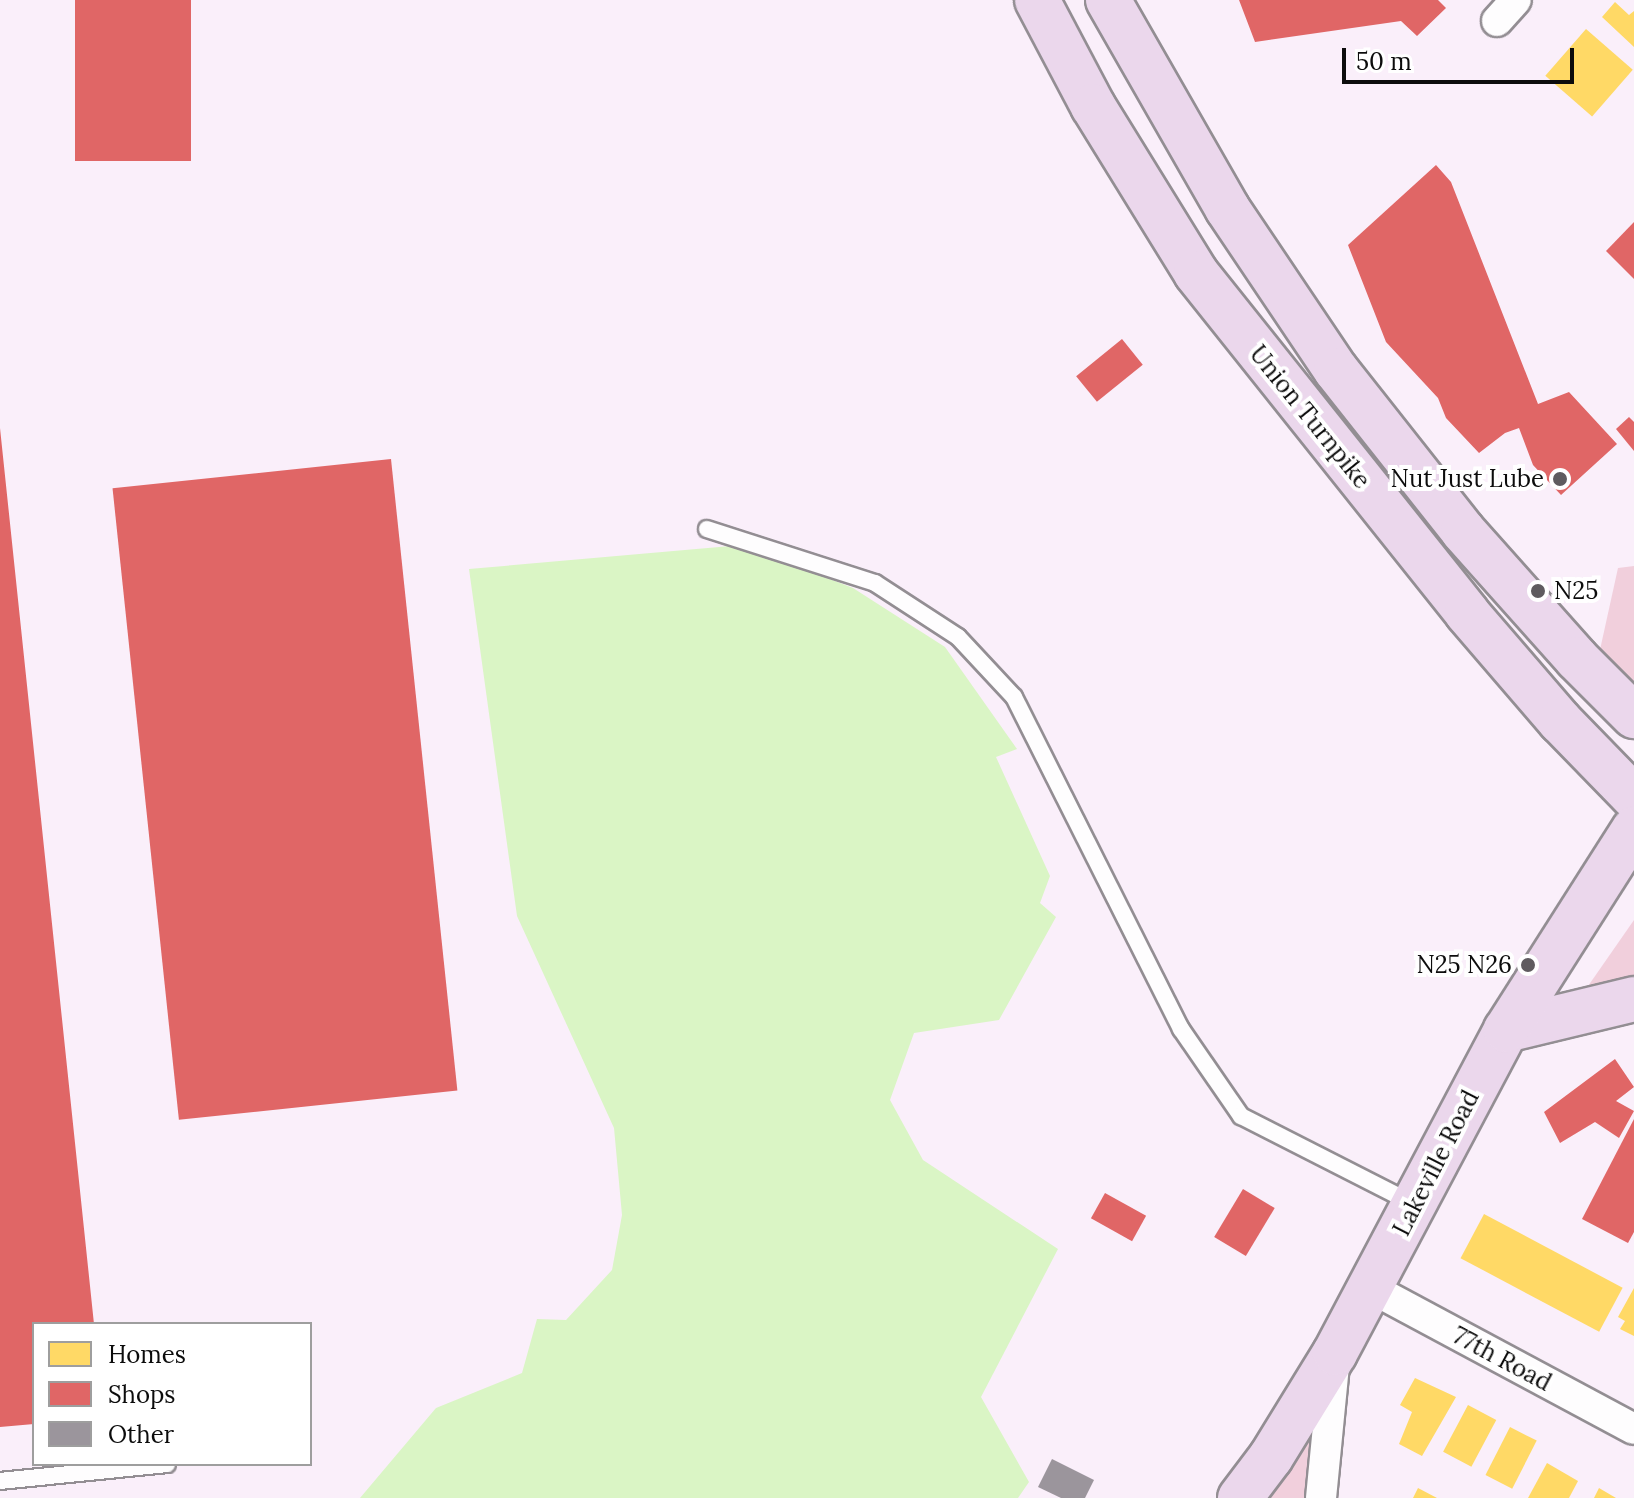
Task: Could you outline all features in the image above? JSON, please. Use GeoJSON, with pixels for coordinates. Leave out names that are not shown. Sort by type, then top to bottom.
{"type":"FeatureCollection","features":[{"type":"Feature","properties":{"kind":"main road","name":"Union Turnpike"},"geometry":{"type":"LineString","coordinates":[[1037,0],[1093,106],[1196,273],[1467,613],[1560,721],[1634,797]]}},
{"type":"Feature","properties":{"kind":"main road","name":"Union Turnpike"},"geometry":{"type":"LineString","coordinates":[[1108,0],[1227,208],[1336,370],[1463,531],[1577,659],[1634,716]]}},
{"type":"Feature","properties":{"kind":"main road","name":"Lakeville Road"},"geometry":{"type":"LineString","coordinates":[[1240,1498],[1271,1457],[1335,1353],[1506,1030],[1634,829]]}},
{"type":"Feature","properties":{"kind":"main road"},"geometry":{"type":"LineString","coordinates":[[1506,1030],[1634,999]]}},
{"type":"Feature","properties":{"kind":"street","name":"77th Road"},"geometry":{"type":"LineString","coordinates":[[1371,1288],[1634,1429]]}},
{"type":"Feature","properties":{"kind":"street"},"geometry":{"type":"LineString","coordinates":[[1321,1498],[1335,1353]]}},
{"type":"Feature","properties":{"kind":"lane"},"geometry":{"type":"LineString","coordinates":[[707,529],[875,583],[958,637],[1014,697],[1181,1029],[1241,1116],[1416,1205]]}},
{"type":"Feature","properties":{"kind":"lane"},"geometry":{"type":"LineString","coordinates":[[0,1481],[147,1466]]}},
{"type":"Feature","properties":{"kind":"shaded area"},"geometry":{"type":"Polygon","coordinates":[[[742,545],[853,588],[945,647],[1017,749],[996,757],[1050,876],[1040,903],[1056,917],[999,1020],[914,1033],[890,1100],[923,1160],[1058,1249],[981,1397],[1029,1482],[1018,1498],[360,1498],[436,1408],[522,1373],[537,1319],[566,1320],[612,1270],[622,1215],[614,1128],[517,916],[469,569],[742,545]]]}},
{"type":"Feature","properties":{"kind":"shaded area"},"geometry":{"type":"Polygon","coordinates":[[[1634,566],[1634,718],[1594,677],[1618,568],[1634,566]]]}},
{"type":"Feature","properties":{"kind":"shaded area"},"geometry":{"type":"Polygon","coordinates":[[[1634,920],[1634,979],[1586,989],[1634,920]]]}},
{"type":"Feature","properties":{"kind":"shaded area"},"geometry":{"type":"Polygon","coordinates":[[[1335,1353],[1321,1498],[1240,1498],[1335,1353]]]}},
{"type":"Feature","properties":{"kind":"building: Homes"},"geometry":{"type":"Polygon","coordinates":[[[1615,2],[1629,15],[1634,11],[1634,47],[1602,17],[1615,2]]]}},
{"type":"Feature","properties":{"kind":"building: Homes"},"geometry":{"type":"Polygon","coordinates":[[[1586,29],[1633,70],[1592,116],[1545,76],[1586,29]]]}},
{"type":"Feature","properties":{"kind":"building: Homes"},"geometry":{"type":"Polygon","coordinates":[[[1484,1214],[1623,1288],[1599,1332],[1461,1258],[1484,1214]]]}},
{"type":"Feature","properties":{"kind":"building: Homes"},"geometry":{"type":"Polygon","coordinates":[[[1634,1288],[1634,1336],[1620,1329],[1625,1321],[1618,1317],[1634,1288]]]}},
{"type":"Feature","properties":{"kind":"building: Homes"},"geometry":{"type":"Polygon","coordinates":[[[1415,1378],[1456,1397],[1422,1456],[1399,1444],[1412,1412],[1400,1405],[1415,1378]]]}},
{"type":"Feature","properties":{"kind":"building: Homes"},"geometry":{"type":"Polygon","coordinates":[[[1468,1405],[1496,1420],[1471,1467],[1443,1452],[1468,1405]]]}},
{"type":"Feature","properties":{"kind":"building: Homes"},"geometry":{"type":"Polygon","coordinates":[[[1510,1427],[1537,1441],[1512,1489],[1485,1475],[1510,1427]]]}},
{"type":"Feature","properties":{"kind":"building: Homes"},"geometry":{"type":"Polygon","coordinates":[[[1547,1463],[1578,1481],[1569,1498],[1528,1498],[1547,1463]]]}},
{"type":"Feature","properties":{"kind":"building: Homes"},"geometry":{"type":"Polygon","coordinates":[[[1418,1488],[1437,1498],[1413,1498],[1418,1488]]]}},
{"type":"Feature","properties":{"kind":"building: Homes"},"geometry":{"type":"Polygon","coordinates":[[[1599,1488],[1616,1498],[1594,1498],[1599,1488]]]}},
{"type":"Feature","properties":{"kind":"building: Shops"},"geometry":{"type":"Polygon","coordinates":[[[75,0],[191,0],[191,161],[75,161],[75,0]]]}},
{"type":"Feature","properties":{"kind":"building: Shops"},"geometry":{"type":"Polygon","coordinates":[[[1239,0],[1438,0],[1446,8],[1417,36],[1401,21],[1255,42],[1239,0]]]}},
{"type":"Feature","properties":{"kind":"building: Shops"},"geometry":{"type":"Polygon","coordinates":[[[1436,165],[1451,182],[1538,404],[1569,392],[1617,444],[1561,495],[1533,465],[1519,428],[1505,433],[1479,453],[1446,418],[1438,398],[1386,342],[1348,245],[1436,165]]]}},
{"type":"Feature","properties":{"kind":"building: Shops"},"geometry":{"type":"Polygon","coordinates":[[[1634,222],[1634,279],[1606,251],[1634,222]]]}},
{"type":"Feature","properties":{"kind":"building: Shops"},"geometry":{"type":"Polygon","coordinates":[[[1122,339],[1143,365],[1097,402],[1076,376],[1122,339]]]}},
{"type":"Feature","properties":{"kind":"building: Shops"},"geometry":{"type":"Polygon","coordinates":[[[1629,417],[1634,422],[1634,451],[1616,429],[1629,417]]]}},
{"type":"Feature","properties":{"kind":"building: Shops"},"geometry":{"type":"Polygon","coordinates":[[[0,428],[94,1322],[32,1322],[32,1424],[0,1427],[0,428]]]}},
{"type":"Feature","properties":{"kind":"building: Shops"},"geometry":{"type":"Polygon","coordinates":[[[391,459],[457,1091],[179,1120],[113,488],[391,459]]]}},
{"type":"Feature","properties":{"kind":"building: Shops"},"geometry":{"type":"Polygon","coordinates":[[[1615,1059],[1634,1087],[1616,1101],[1634,1111],[1619,1138],[1595,1122],[1560,1143],[1544,1112],[1615,1059]]]}},
{"type":"Feature","properties":{"kind":"building: Shops"},"geometry":{"type":"Polygon","coordinates":[[[1634,1119],[1634,1232],[1628,1243],[1582,1219],[1634,1119]]]}},
{"type":"Feature","properties":{"kind":"building: Shops"},"geometry":{"type":"Polygon","coordinates":[[[1243,1189],[1275,1208],[1246,1256],[1214,1237],[1243,1189]]]}},
{"type":"Feature","properties":{"kind":"building: Shops"},"geometry":{"type":"Polygon","coordinates":[[[1105,1193],[1146,1216],[1132,1241],[1091,1218],[1105,1193]]]}},
{"type":"Feature","properties":{"kind":"building: Other"},"geometry":{"type":"Polygon","coordinates":[[[1052,1459],[1094,1480],[1085,1498],[1061,1498],[1038,1487],[1052,1459]]]}},
{"type":"Feature","properties":{"kind":"place","name":"Nut Just Lube"},"geometry":{"type":"Point","coordinates":[1560,479]}},
{"type":"Feature","properties":{"kind":"place","name":"N25"},"geometry":{"type":"Point","coordinates":[1538,591]}},
{"type":"Feature","properties":{"kind":"place","name":"N25 N26"},"geometry":{"type":"Point","coordinates":[1528,965]}}]}
